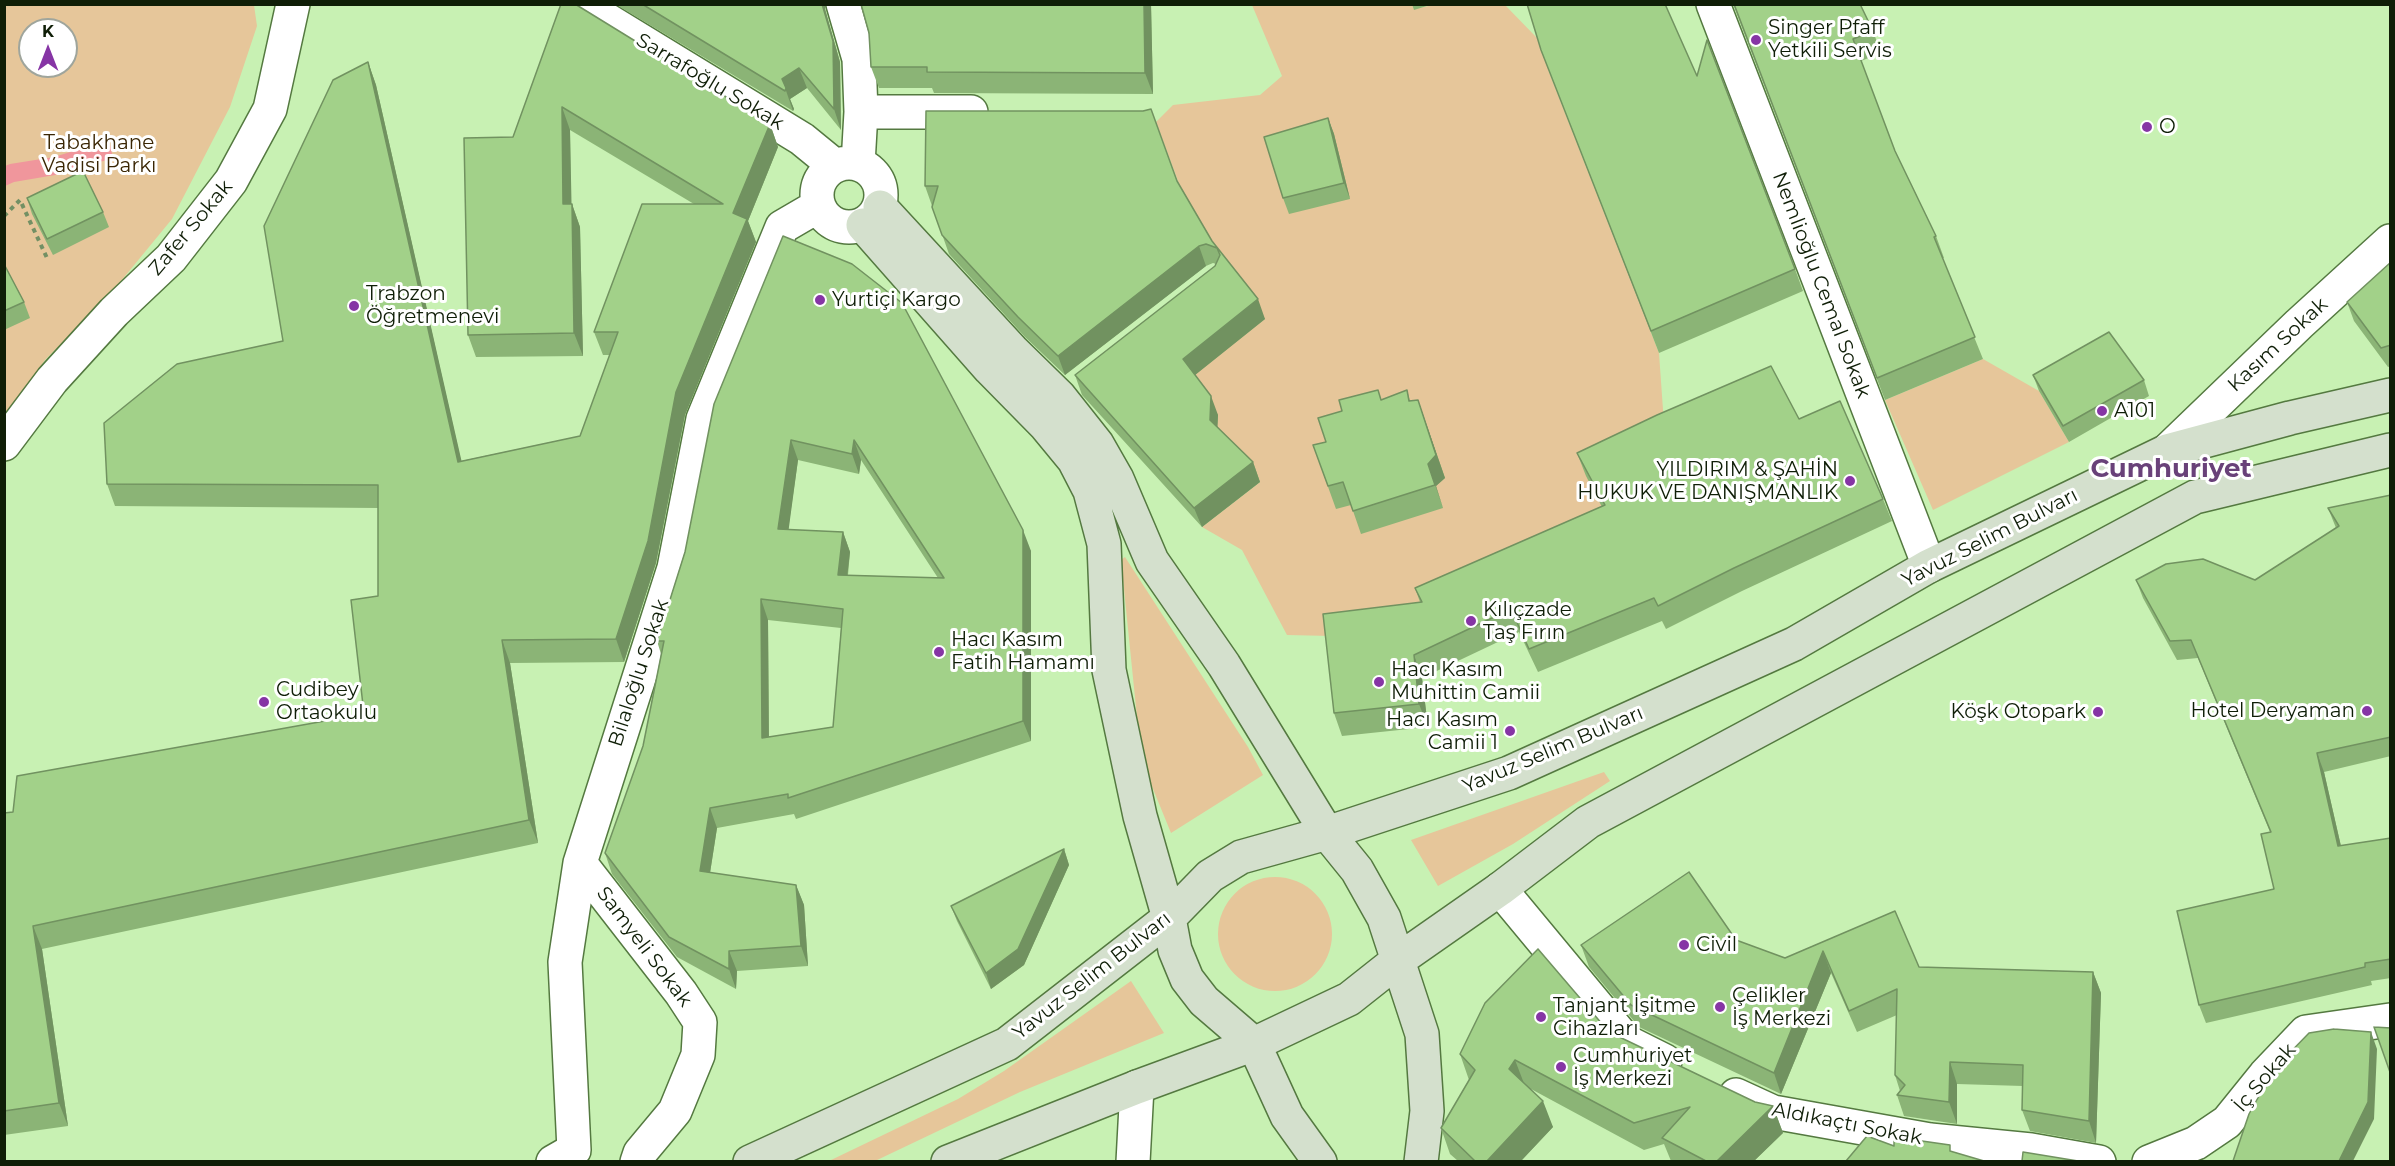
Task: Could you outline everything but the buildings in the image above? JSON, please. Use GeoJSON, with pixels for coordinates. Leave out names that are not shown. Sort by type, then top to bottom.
{"type":"FeatureCollection","features":[{"type":"Feature","properties":{"kind":"main road"},"geometry":{"type":"LineString","coordinates":[[871,216],[1059,396],[1097,444],[1117,479],[1152,561],[1224,665],[1327,833],[1357,870],[1384,918],[1396,961],[1422,1034],[1427,1111],[1421,1161]]}},
{"type":"Feature","properties":{"kind":"main road"},"geometry":{"type":"LineString","coordinates":[[871,216],[990,369],[1046,426],[1074,460],[1090,491],[1104,544],[1109,670],[1140,816],[1169,918],[1175,950],[1187,980],[1204,1001],[1221,1018],[1254,1044],[1287,1116],[1320,1161]]}},
{"type":"Feature","properties":{"kind":"main road","name":"Yavuz Selim Bulvarı"},"geometry":{"type":"LineString","coordinates":[[750,1161],[1007,1044],[1169,918],[1210,876],[1241,857],[1327,833],[1509,773],[1794,644],[1929,566],[2167,451],[2290,418],[2391,395]]}},
{"type":"Feature","properties":{"kind":"main road"},"geometry":{"type":"LineString","coordinates":[[948,1161],[1254,1044],[1349,999],[1396,961],[1500,889],[1588,822],[2194,497],[2391,450]]}},
{"type":"Feature","properties":{"kind":"street","name":"Zafer Sokak"},"geometry":{"type":"LineString","coordinates":[[4,444],[52,380],[114,312],[171,258],[231,181],[270,109],[293,4]]}},
{"type":"Feature","properties":{"kind":"street","name":"Sarrafoğlu Sokak"},"geometry":{"type":"LineString","coordinates":[[582,4],[846,165]]}},
{"type":"Feature","properties":{"kind":"street"},"geometry":{"type":"LineString","coordinates":[[843,4],[859,59],[861,112],[846,165],[819,182],[816,193],[818,206],[823,216],[842,228],[871,216],[881,187],[876,177],[868,169],[846,165]]}},
{"type":"Feature","properties":{"kind":"street","name":"Nemlioğlu Cemal Sokak"},"geometry":{"type":"LineString","coordinates":[[1713,4],[1929,566]]}},
{"type":"Feature","properties":{"kind":"street"},"geometry":{"type":"LineString","coordinates":[[861,112],[1000,112]]}},
{"type":"Feature","properties":{"kind":"street","name":"Bilaloğlu Sokak"},"geometry":{"type":"LineString","coordinates":[[553,1161],[574,1150],[565,962],[580,863],[674,568],[703,419],[782,228],[818,206]]}},
{"type":"Feature","properties":{"kind":"street","name":"Kasım Sokak"},"geometry":{"type":"LineString","coordinates":[[2167,451],[2299,324],[2391,241]]}},
{"type":"Feature","properties":{"kind":"street"},"geometry":{"type":"LineString","coordinates":[[1104,544],[1140,534]]}},
{"type":"Feature","properties":{"kind":"street","name":"Samyeli Sokak"},"geometry":{"type":"LineString","coordinates":[[580,863],[681,993],[700,1022],[698,1055],[675,1111],[640,1153],[637,1161]]}},
{"type":"Feature","properties":{"kind":"street","name":"Aldıkaçtı Sokak"},"geometry":{"type":"LineString","coordinates":[[1500,889],[1627,1042],[1773,1112],[1927,1151],[2099,1161]]}},
{"type":"Feature","properties":{"kind":"street","name":"İç Sokak"},"geometry":{"type":"LineString","coordinates":[[2149,1161],[2196,1143],[2227,1122],[2265,1074],[2306,1032],[2391,1020]]}},
{"type":"Feature","properties":{"kind":"street"},"geometry":{"type":"LineString","coordinates":[[1133,1161],[1137,1087]]}},
{"type":"Feature","properties":{"kind":"path"},"geometry":{"type":"LineString","coordinates":[[4,216],[20,200],[47,258]]}},
{"type":"Feature","properties":{"kind":"green space"},"geometry":{"type":"Polygon","coordinates":[[[1412,4],[1414,9],[1433,5],[1505,5],[1539,40],[1549,72],[1659,353],[1665,438],[1608,520],[1586,540],[1331,636],[1287,635],[1242,550],[1202,527],[1260,482],[1217,439],[1190,379],[1231,275],[1185,200],[1156,122],[1173,105],[1260,95],[1282,76],[1252,5],[1412,4]]]}},
{"type":"Feature","properties":{"kind":"green space","name":"Tabakhane Vadisi Parkı"},"geometry":{"type":"Polygon","coordinates":[[[4,5],[254,5],[257,26],[230,107],[172,219],[112,292],[45,360],[5,419],[4,5]]]}},
{"type":"Feature","properties":{"kind":"green space"},"geometry":{"type":"Polygon","coordinates":[[[1983,359],[2039,391],[2069,442],[1933,510],[1885,400],[1983,359]]]}},
{"type":"Feature","properties":{"kind":"green space"},"geometry":{"type":"Polygon","coordinates":[[[1125,557],[1248,747],[1263,775],[1171,833],[1151,784],[1137,717],[1121,560],[1125,557]]]}},
{"type":"Feature","properties":{"kind":"green space"},"geometry":{"type":"Polygon","coordinates":[[[1604,772],[1610,781],[1513,844],[1438,886],[1411,840],[1604,772]]]}},
{"type":"Feature","properties":{"kind":"green space"},"geometry":{"type":"Polygon","coordinates":[[[1275,877],[1297,881],[1316,893],[1328,912],[1332,934],[1328,956],[1316,975],[1297,987],[1275,991],[1253,987],[1234,975],[1222,956],[1218,934],[1222,912],[1234,893],[1253,881],[1275,877]]]}},
{"type":"Feature","properties":{"kind":"green space"},"geometry":{"type":"Polygon","coordinates":[[[1131,981],[1164,1033],[1020,1092],[875,1161],[829,1161],[958,1099],[1004,1071],[1131,981]]]}},
{"type":"Feature","properties":{"kind":"shaded area"},"geometry":{"type":"Polygon","coordinates":[[[109,140],[113,158],[61,174],[14,182],[5,186],[5,166],[54,157],[109,140]]]}},
{"type":"Feature","properties":{"kind":"place","name":"Singer Pfaff Yetkili Servis"},"geometry":{"type":"Point","coordinates":[1756,40]}},
{"type":"Feature","properties":{"kind":"place","name":"O"},"geometry":{"type":"Point","coordinates":[2147,127]}},
{"type":"Feature","properties":{"kind":"place","name":"Yurtiçi Kargo"},"geometry":{"type":"Point","coordinates":[820,300]}},
{"type":"Feature","properties":{"kind":"place","name":"Trabzon Öğretmenevi"},"geometry":{"type":"Point","coordinates":[354,306]}},
{"type":"Feature","properties":{"kind":"place","name":"A101"},"geometry":{"type":"Point","coordinates":[2102,411]}},
{"type":"Feature","properties":{"kind":"place","name":"YILDIRIM & ŞAHİN HUKUK VE DANIŞMANLIK"},"geometry":{"type":"Point","coordinates":[1850,481]}},
{"type":"Feature","properties":{"kind":"place","name":"Kılıçzade Taş Fırın"},"geometry":{"type":"Point","coordinates":[1471,621]}},
{"type":"Feature","properties":{"kind":"place","name":"Hacı Kasım Fatih Hamamı"},"geometry":{"type":"Point","coordinates":[939,652]}},
{"type":"Feature","properties":{"kind":"place","name":"Hacı Kasım Muhittin Camii"},"geometry":{"type":"Point","coordinates":[1379,682]}},
{"type":"Feature","properties":{"kind":"place","name":"Cudibey Ortaokulu"},"geometry":{"type":"Point","coordinates":[264,702]}},
{"type":"Feature","properties":{"kind":"place","name":"Hotel Deryaman"},"geometry":{"type":"Point","coordinates":[2367,711]}},
{"type":"Feature","properties":{"kind":"place","name":"Köşk Otopark"},"geometry":{"type":"Point","coordinates":[2098,712]}},
{"type":"Feature","properties":{"kind":"place","name":"Hacı Kasım Camii 1"},"geometry":{"type":"Point","coordinates":[1510,731]}},
{"type":"Feature","properties":{"kind":"place","name":"Civil"},"geometry":{"type":"Point","coordinates":[1684,945]}},
{"type":"Feature","properties":{"kind":"place","name":"Çelikler İş Merkezi"},"geometry":{"type":"Point","coordinates":[1720,1007]}},
{"type":"Feature","properties":{"kind":"place","name":"Tanjant İşitme Cihazları"},"geometry":{"type":"Point","coordinates":[1541,1017]}},
{"type":"Feature","properties":{"kind":"place","name":"Cumhuriyet İş Merkezi"},"geometry":{"type":"Point","coordinates":[1561,1067]}},
{"type":"Feature","properties":{"kind":"district","name":"Cumhuriyet"},"geometry":{"type":"Point","coordinates":[2171,469]}}]}
